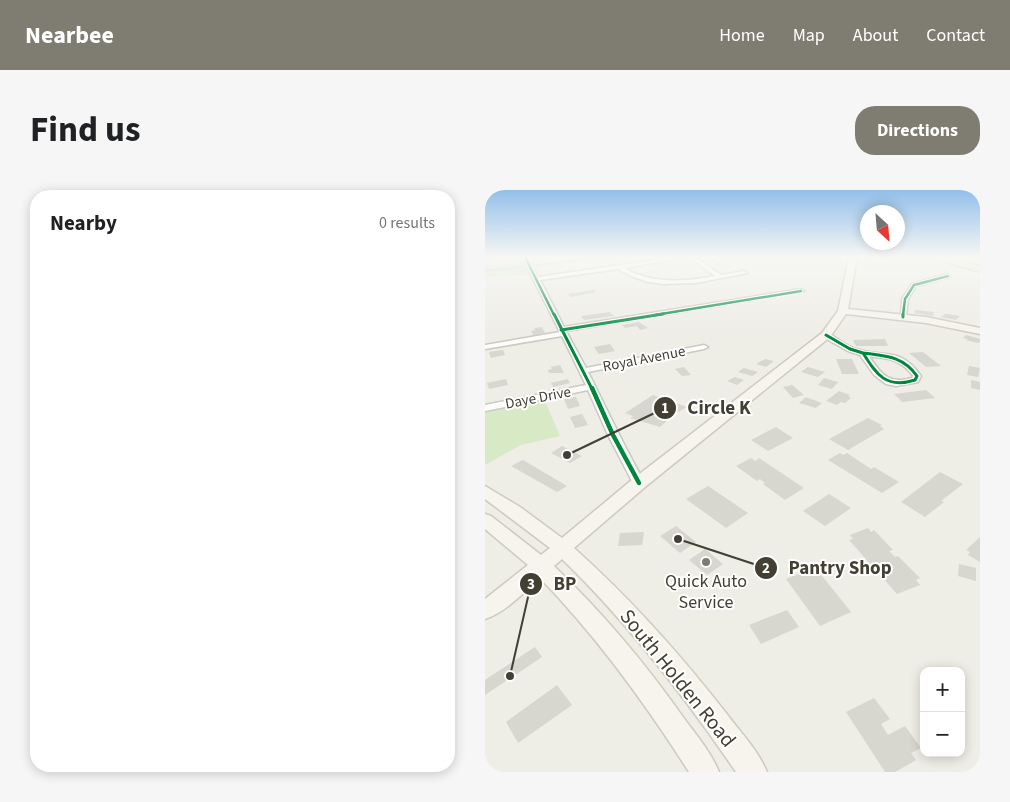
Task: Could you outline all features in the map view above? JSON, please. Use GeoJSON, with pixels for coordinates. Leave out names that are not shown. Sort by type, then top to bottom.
{"type":"FeatureCollection","features":[{"type":"Feature","properties":{"kind":"main road"},"geometry":{"type":"LineString","coordinates":[[485,610],[639,483],[826,335],[843,311],[848,284]]}},
{"type":"Feature","properties":{"kind":"main road"},"geometry":{"type":"LineString","coordinates":[[843,311],[903,317],[980,331]]}},
{"type":"Feature","properties":{"kind":"main road","name":"South Holden Road"},"geometry":{"type":"LineString","coordinates":[[485,490],[526,519],[562,548],[653,640],[698,696],[753,772]]}},
{"type":"Feature","properties":{"kind":"main road","name":"South Holden Road"},"geometry":{"type":"LineString","coordinates":[[485,520],[541,565],[587,614],[653,696],[705,772]]}},
{"type":"Feature","properties":{"kind":"street"},"geometry":{"type":"LineString","coordinates":[[539,284],[591,387],[613,435],[639,483]]}},
{"type":"Feature","properties":{"kind":"street"},"geometry":{"type":"LineString","coordinates":[[903,317],[905,300],[914,285],[917,284]]}},
{"type":"Feature","properties":{"kind":"street"},"geometry":{"type":"LineString","coordinates":[[485,347],[801,291]]}},
{"type":"Feature","properties":{"kind":"street"},"geometry":{"type":"LineString","coordinates":[[826,335],[854,351],[881,353],[896,358],[917,376],[915,380],[897,384],[884,379],[874,370],[862,352]]}},
{"type":"Feature","properties":{"kind":"street","name":"Royal Avenue"},"geometry":{"type":"LineString","coordinates":[[583,371],[704,347]]}},
{"type":"Feature","properties":{"kind":"street","name":"Daye Drive"},"geometry":{"type":"LineString","coordinates":[[485,408],[591,387]]}},
{"type":"Feature","properties":{"kind":"green space"},"geometry":{"type":"Polygon","coordinates":[[[545,401],[560,436],[521,445],[485,465],[485,412],[545,401]]]}},
{"type":"Feature","properties":{"kind":"building"},"geometry":{"type":"Polygon","coordinates":[[[594,290],[596,292],[571,297],[568,294],[594,290]]]}},
{"type":"Feature","properties":{"kind":"building"},"geometry":{"type":"Polygon","coordinates":[[[915,310],[934,312],[933,316],[914,313],[915,310]]]}},
{"type":"Feature","properties":{"kind":"building"},"geometry":{"type":"Polygon","coordinates":[[[610,312],[614,316],[584,320],[581,316],[610,312]]]}},
{"type":"Feature","properties":{"kind":"building"},"geometry":{"type":"Polygon","coordinates":[[[945,314],[960,316],[956,320],[941,317],[945,314]]]}},
{"type":"Feature","properties":{"kind":"building"},"geometry":{"type":"Polygon","coordinates":[[[639,322],[648,328],[640,330],[637,326],[625,328],[622,325],[639,322]]]}},
{"type":"Feature","properties":{"kind":"building"},"geometry":{"type":"Polygon","coordinates":[[[542,327],[545,333],[533,335],[531,331],[535,330],[534,328],[542,327]]]}},
{"type":"Feature","properties":{"kind":"building"},"geometry":{"type":"Polygon","coordinates":[[[966,335],[980,339],[980,342],[966,340],[968,339],[963,338],[966,335]]]}},
{"type":"Feature","properties":{"kind":"building"},"geometry":{"type":"Polygon","coordinates":[[[885,339],[888,346],[856,346],[853,340],[885,339]]]}},
{"type":"Feature","properties":{"kind":"building"},"geometry":{"type":"Polygon","coordinates":[[[610,344],[615,351],[599,354],[594,347],[610,344]]]}},
{"type":"Feature","properties":{"kind":"building"},"geometry":{"type":"Polygon","coordinates":[[[503,350],[505,355],[491,358],[489,352],[503,350]]]}},
{"type":"Feature","properties":{"kind":"building"},"geometry":{"type":"Polygon","coordinates":[[[923,352],[941,366],[926,367],[909,353],[923,352]]]}},
{"type":"Feature","properties":{"kind":"building"},"geometry":{"type":"Polygon","coordinates":[[[765,359],[774,361],[766,367],[756,364],[765,359]]]}},
{"type":"Feature","properties":{"kind":"building"},"geometry":{"type":"Polygon","coordinates":[[[836,359],[852,359],[859,374],[842,374],[836,359]]]}},
{"type":"Feature","properties":{"kind":"building"},"geometry":{"type":"Polygon","coordinates":[[[560,365],[564,373],[549,373],[548,370],[552,369],[551,367],[560,365]]]}},
{"type":"Feature","properties":{"kind":"building"},"geometry":{"type":"Polygon","coordinates":[[[969,366],[980,368],[978,377],[967,375],[969,366]]]}},
{"type":"Feature","properties":{"kind":"building"},"geometry":{"type":"Polygon","coordinates":[[[684,367],[691,375],[682,376],[675,369],[684,367]]]}},
{"type":"Feature","properties":{"kind":"building"},"geometry":{"type":"Polygon","coordinates":[[[808,367],[825,372],[818,377],[801,372],[808,367]]]}},
{"type":"Feature","properties":{"kind":"building"},"geometry":{"type":"Polygon","coordinates":[[[744,368],[758,372],[752,376],[738,372],[744,368]]]}},
{"type":"Feature","properties":{"kind":"building"},"geometry":{"type":"Polygon","coordinates":[[[735,377],[744,380],[737,385],[727,381],[735,377]]]}},
{"type":"Feature","properties":{"kind":"building"},"geometry":{"type":"Polygon","coordinates":[[[824,378],[838,382],[832,389],[818,385],[824,378]]]}},
{"type":"Feature","properties":{"kind":"building"},"geometry":{"type":"Polygon","coordinates":[[[506,379],[508,385],[489,389],[487,383],[506,379]]]}},
{"type":"Feature","properties":{"kind":"building"},"geometry":{"type":"Polygon","coordinates":[[[568,379],[570,383],[553,387],[551,383],[568,379]]]}},
{"type":"Feature","properties":{"kind":"building"},"geometry":{"type":"Polygon","coordinates":[[[971,380],[980,382],[980,390],[971,388],[971,380]]]}},
{"type":"Feature","properties":{"kind":"building"},"geometry":{"type":"Polygon","coordinates":[[[792,385],[804,395],[793,398],[783,387],[792,385]]]}},
{"type":"Feature","properties":{"kind":"building"},"geometry":{"type":"Polygon","coordinates":[[[926,390],[935,398],[902,402],[894,394],[926,390]]]}},
{"type":"Feature","properties":{"kind":"building"},"geometry":{"type":"Polygon","coordinates":[[[839,391],[850,395],[848,396],[851,398],[845,403],[841,402],[837,405],[826,401],[839,391]]]}},
{"type":"Feature","properties":{"kind":"building"},"geometry":{"type":"Polygon","coordinates":[[[653,395],[687,407],[664,420],[667,421],[660,427],[630,418],[633,416],[625,413],[653,395]]]}},
{"type":"Feature","properties":{"kind":"building"},"geometry":{"type":"Polygon","coordinates":[[[576,397],[580,406],[568,409],[564,399],[576,397]]]}},
{"type":"Feature","properties":{"kind":"building"},"geometry":{"type":"Polygon","coordinates":[[[806,397],[822,403],[816,408],[799,403],[806,397]]]}},
{"type":"Feature","properties":{"kind":"building"},"geometry":{"type":"Polygon","coordinates":[[[582,414],[588,425],[575,428],[570,417],[582,414]]]}},
{"type":"Feature","properties":{"kind":"building"},"geometry":{"type":"Polygon","coordinates":[[[868,418],[882,425],[880,426],[884,429],[848,450],[829,439],[868,418]]]}},
{"type":"Feature","properties":{"kind":"building"},"geometry":{"type":"Polygon","coordinates":[[[776,427],[793,438],[768,451],[751,440],[776,427]]]}},
{"type":"Feature","properties":{"kind":"building"},"geometry":{"type":"Polygon","coordinates":[[[562,446],[582,456],[570,463],[551,453],[562,446]]]}},
{"type":"Feature","properties":{"kind":"building"},"geometry":{"type":"Polygon","coordinates":[[[840,453],[843,455],[847,453],[871,469],[874,467],[899,482],[882,493],[828,460],[840,453]]]}},
{"type":"Feature","properties":{"kind":"building"},"geometry":{"type":"Polygon","coordinates":[[[751,458],[755,461],[759,458],[804,488],[785,500],[763,484],[765,483],[760,479],[757,481],[736,466],[751,458]]]}},
{"type":"Feature","properties":{"kind":"building"},"geometry":{"type":"Polygon","coordinates":[[[523,460],[567,486],[557,492],[511,466],[523,460]]]}},
{"type":"Feature","properties":{"kind":"building"},"geometry":{"type":"Polygon","coordinates":[[[940,472],[963,484],[941,501],[944,502],[925,517],[901,502],[940,472]]]}},
{"type":"Feature","properties":{"kind":"building"},"geometry":{"type":"Polygon","coordinates":[[[708,486],[748,513],[726,528],[686,499],[708,486]]]}},
{"type":"Feature","properties":{"kind":"building"},"geometry":{"type":"Polygon","coordinates":[[[829,494],[851,508],[825,526],[803,511],[829,494]]]}},
{"type":"Feature","properties":{"kind":"building"},"geometry":{"type":"Polygon","coordinates":[[[676,526],[696,542],[680,553],[660,536],[676,526]]]}},
{"type":"Feature","properties":{"kind":"building"},"geometry":{"type":"Polygon","coordinates":[[[868,528],[871,532],[874,530],[893,550],[889,551],[895,557],[898,556],[920,578],[916,580],[920,585],[897,594],[849,540],[853,539],[850,535],[868,528]]]}},
{"type":"Feature","properties":{"kind":"building"},"geometry":{"type":"Polygon","coordinates":[[[644,532],[642,545],[618,546],[620,533],[644,532]]]}},
{"type":"Feature","properties":{"kind":"building"},"geometry":{"type":"Polygon","coordinates":[[[980,537],[980,562],[968,555],[970,552],[966,550],[980,537]]]}},
{"type":"Feature","properties":{"kind":"building"},"geometry":{"type":"Polygon","coordinates":[[[705,549],[723,564],[707,575],[689,560],[705,549]]]}},
{"type":"Feature","properties":{"kind":"building"},"geometry":{"type":"Polygon","coordinates":[[[959,564],[976,568],[976,581],[958,576],[959,564]]]}},
{"type":"Feature","properties":{"kind":"building"},"geometry":{"type":"Polygon","coordinates":[[[815,567],[851,612],[820,626],[786,579],[815,567]]]}},
{"type":"Feature","properties":{"kind":"building"},"geometry":{"type":"Polygon","coordinates":[[[787,610],[799,627],[761,644],[749,625],[787,610]]]}},
{"type":"Feature","properties":{"kind":"building"},"geometry":{"type":"Polygon","coordinates":[[[535,647],[542,657],[485,695],[485,680],[535,647]]]}},
{"type":"Feature","properties":{"kind":"building"},"geometry":{"type":"Polygon","coordinates":[[[557,685],[572,705],[518,743],[506,722],[557,685]]]}},
{"type":"Feature","properties":{"kind":"building"},"geometry":{"type":"Polygon","coordinates":[[[874,698],[890,719],[881,724],[888,735],[905,726],[920,747],[920,748],[911,753],[916,760],[895,772],[885,772],[846,712],[874,698]]]}},
{"type":"Feature","properties":{"kind":"cycle path"},"geometry":{"type":"LineString","coordinates":[[539,284],[602,408],[613,435],[639,483]]}},
{"type":"Feature","properties":{"kind":"cycle path"},"geometry":{"type":"LineString","coordinates":[[903,317],[905,299],[914,285],[917,284]]}},
{"type":"Feature","properties":{"kind":"cycle path"},"geometry":{"type":"LineString","coordinates":[[561,330],[801,291]]}},
{"type":"Feature","properties":{"kind":"cycle path"},"geometry":{"type":"LineString","coordinates":[[826,335],[854,351],[862,353],[871,354],[880,355],[888,356],[904,361],[917,376],[915,380],[905,383],[896,384],[889,382],[877,373],[872,367],[867,360],[862,352]]}},
{"type":"Feature","properties":{"kind":"place","name":"Circle K"},"geometry":{"type":"Point","coordinates":[567,455]}},
{"type":"Feature","properties":{"kind":"place","name":"Pantry Shop"},"geometry":{"type":"Point","coordinates":[678,539]}},
{"type":"Feature","properties":{"kind":"place","name":"Quick Auto Service"},"geometry":{"type":"Point","coordinates":[706,562]}},
{"type":"Feature","properties":{"kind":"place","name":"BP"},"geometry":{"type":"Point","coordinates":[510,676]}}]}
